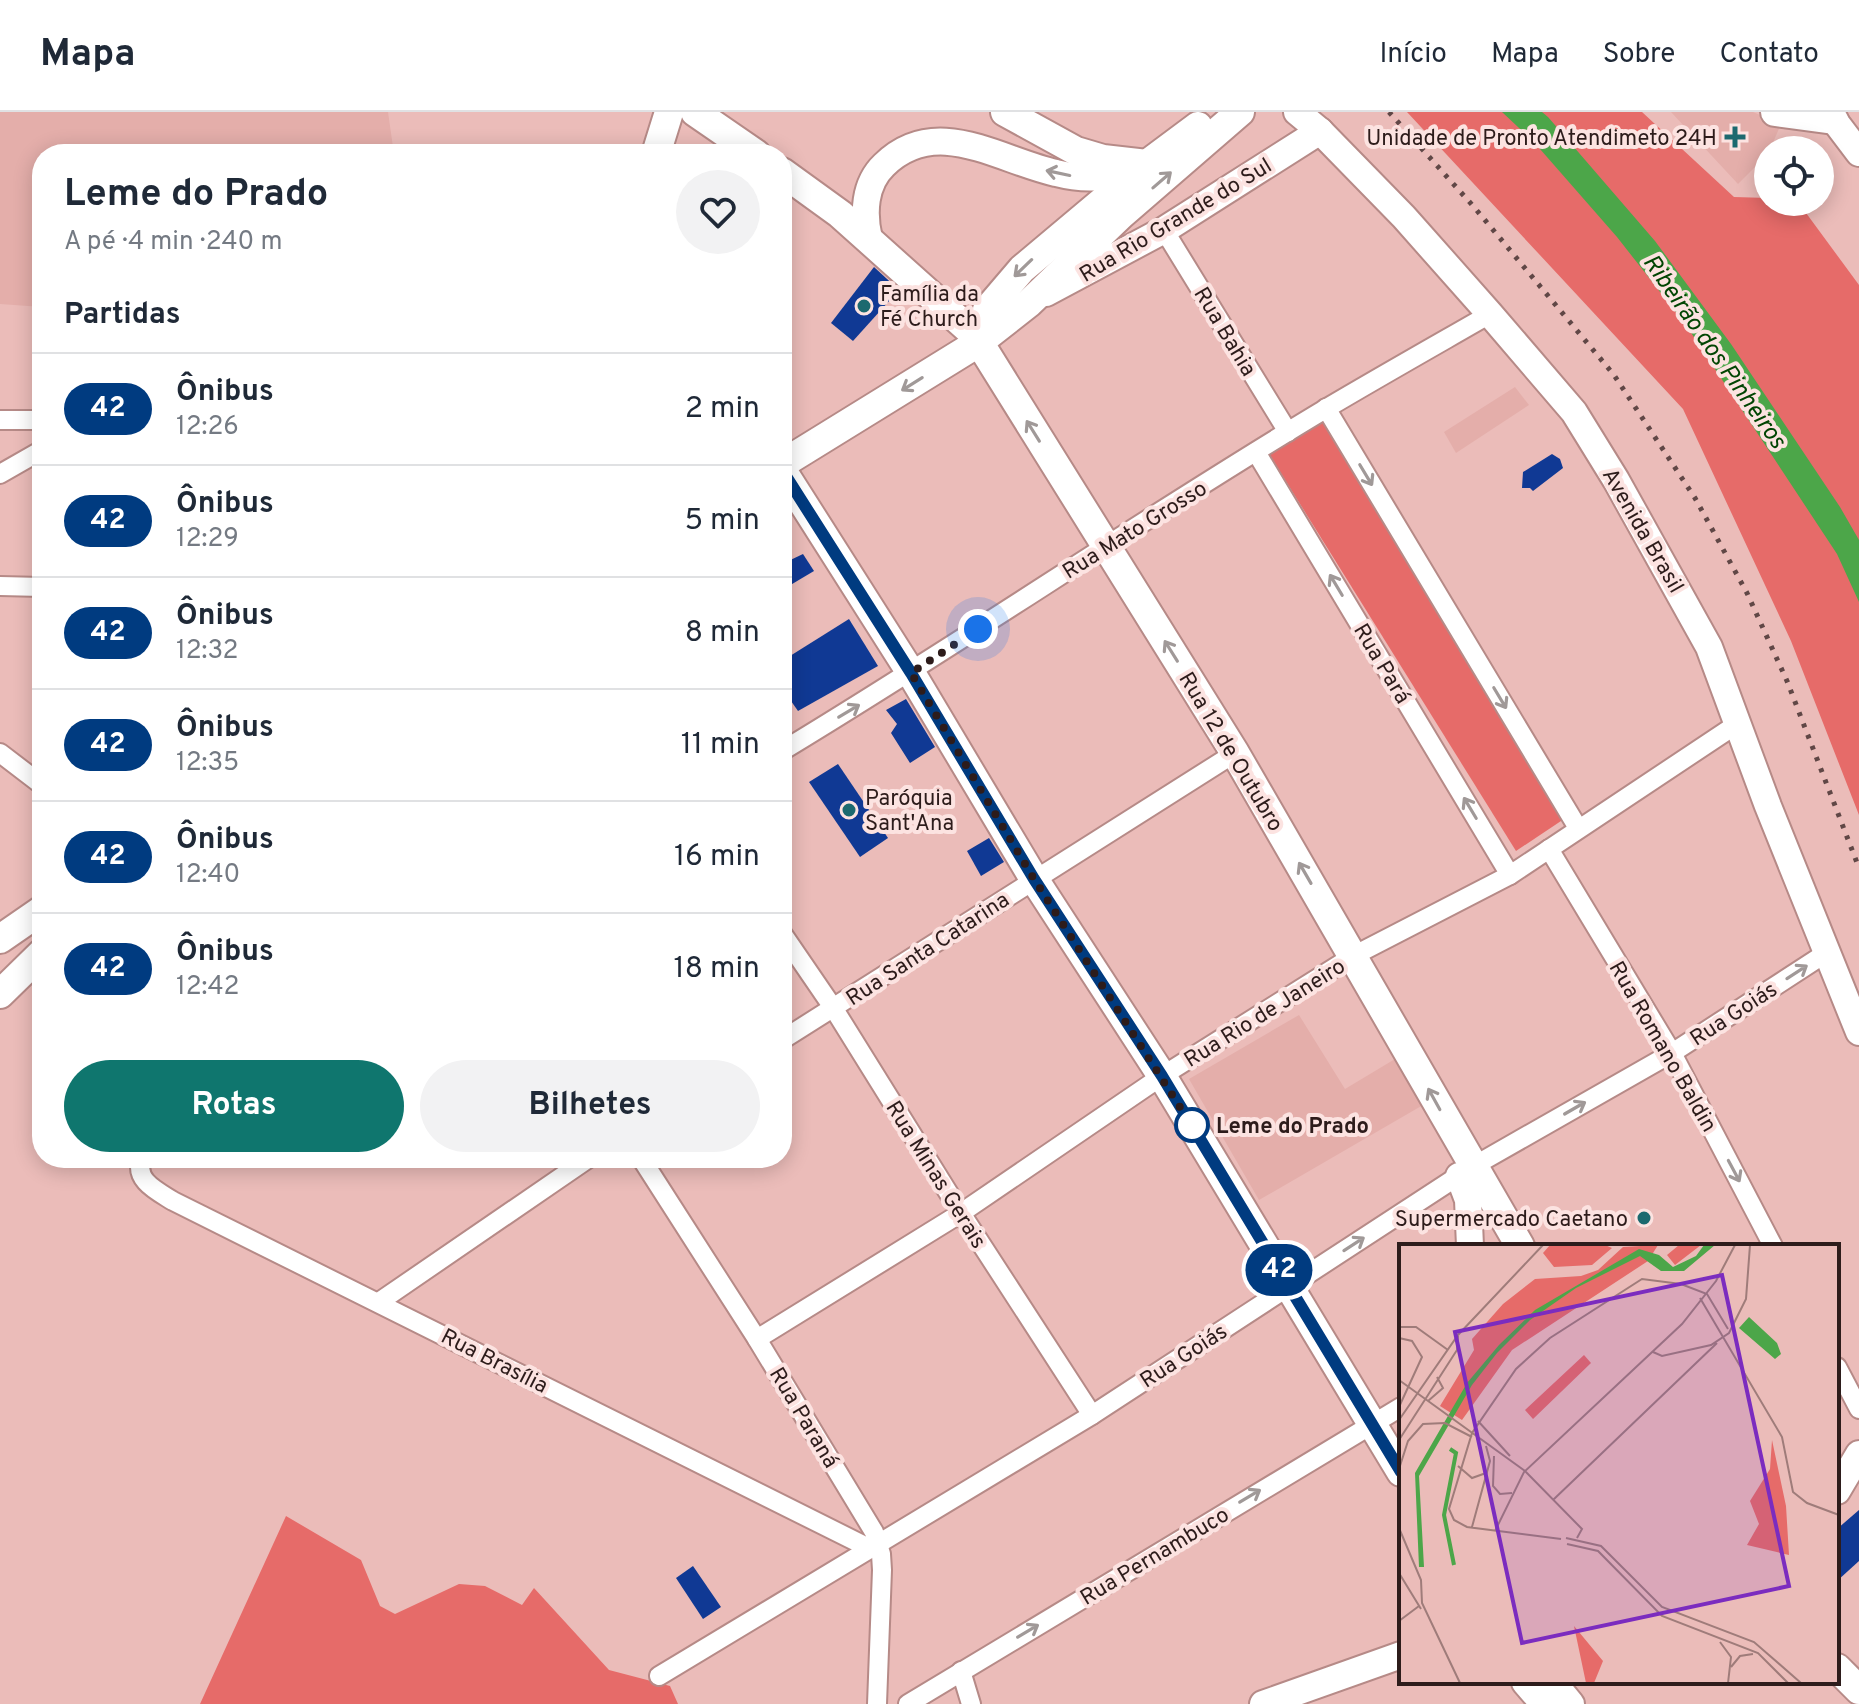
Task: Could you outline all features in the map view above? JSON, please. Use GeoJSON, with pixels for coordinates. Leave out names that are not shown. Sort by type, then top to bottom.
{"type":"FeatureCollection","features":[{"type":"Feature","properties":{"kind":"main road"},"geometry":{"type":"LineString","coordinates":[[659,144],[669,112]]}},
{"type":"Feature","properties":{"kind":"main road"},"geometry":{"type":"LineString","coordinates":[[695,112],[741,144]]}},
{"type":"Feature","properties":{"kind":"main road"},"geometry":{"type":"LineString","coordinates":[[792,461],[978,343],[1029,303],[1121,215],[1198,127],[1240,112]]}},
{"type":"Feature","properties":{"kind":"main road","name":"Avenida Brasil"},"geometry":{"type":"LineString","coordinates":[[1297,112],[1320,131],[1404,217],[1490,314],[1574,412],[1616,480],[1709,647],[1859,1032]]}},
{"type":"Feature","properties":{"kind":"main road"},"geometry":{"type":"LineString","coordinates":[[1775,112],[1835,115],[1859,153]]}},
{"type":"Feature","properties":{"kind":"main road"},"geometry":{"type":"LineString","coordinates":[[1010,113],[1076,151],[1141,168]]}},
{"type":"Feature","properties":{"kind":"main road","name":"Rua Rio Grande do Sul"},"geometry":{"type":"LineString","coordinates":[[978,343],[987,310],[1022,269],[1141,168],[1198,127]]}},
{"type":"Feature","properties":{"kind":"main road","name":"Rua Rio Grande do Sul"},"geometry":{"type":"LineString","coordinates":[[1029,303],[1164,230],[1320,131]]}},
{"type":"Feature","properties":{"kind":"main road"},"geometry":{"type":"LineString","coordinates":[[869,239],[865,222],[866,203],[869,188],[879,170],[908,147],[930,141],[952,141],[1056,173],[1083,178],[1101,179],[1141,168]]}},
{"type":"Feature","properties":{"kind":"main road","name":"Rua 12 de Outubro"},"geometry":{"type":"LineString","coordinates":[[792,179],[840,214],[974,334],[1235,753],[1353,956],[1466,1171],[1502,1216],[1519,1244]]}},
{"type":"Feature","properties":{"kind":"main road"},"geometry":{"type":"LineString","coordinates":[[792,483],[911,673],[1034,879],[1162,1076],[1399,1469]]}},
{"type":"Feature","properties":{"kind":"main road"},"geometry":{"type":"LineString","coordinates":[[0,939],[32,917]]}},
{"type":"Feature","properties":{"kind":"main road"},"geometry":{"type":"LineString","coordinates":[[0,994],[32,963]]}},
{"type":"Feature","properties":{"kind":"main road"},"geometry":{"type":"LineString","coordinates":[[1466,1171],[1470,1244]]}},
{"type":"Feature","properties":{"kind":"main road"},"geometry":{"type":"LineString","coordinates":[[1481,1244],[1502,1216]]}},
{"type":"Feature","properties":{"kind":"main road"},"geometry":{"type":"LineString","coordinates":[[1839,1488],[1859,1454]]}},
{"type":"Feature","properties":{"kind":"main road"},"geometry":{"type":"LineString","coordinates":[[1263,1704],[1399,1656]]}},
{"type":"Feature","properties":{"kind":"main road"},"geometry":{"type":"LineString","coordinates":[[1839,1670],[1859,1690]]}},
{"type":"Feature","properties":{"kind":"main road"},"geometry":{"type":"LineString","coordinates":[[1528,1684],[1545,1704]]}},
{"type":"Feature","properties":{"kind":"main road"},"geometry":{"type":"LineString","coordinates":[[1555,1684],[1571,1704]]}},
{"type":"Feature","properties":{"kind":"street","name":"Rua Bahia"},"geometry":{"type":"LineString","coordinates":[[1164,230],[1288,432]]}},
{"type":"Feature","properties":{"kind":"street","name":"Rua Mato Grosso"},"geometry":{"type":"LineString","coordinates":[[792,745],[911,673],[1326,408],[1490,314]]}},
{"type":"Feature","properties":{"kind":"street"},"geometry":{"type":"LineString","coordinates":[[1326,408],[1578,828]]}},
{"type":"Feature","properties":{"kind":"street"},"geometry":{"type":"LineString","coordinates":[[0,420],[32,420]]}},
{"type":"Feature","properties":{"kind":"street","name":"Rua Pará"},"geometry":{"type":"LineString","coordinates":[[1256,452],[1510,875]]}},
{"type":"Feature","properties":{"kind":"street"},"geometry":{"type":"LineString","coordinates":[[0,474],[32,456]]}},
{"type":"Feature","properties":{"kind":"street"},"geometry":{"type":"LineString","coordinates":[[0,586],[32,587]]}},
{"type":"Feature","properties":{"kind":"street","name":"Rua Rio de Janeiro"},"geometry":{"type":"LineString","coordinates":[[757,1339],[961,1213],[1162,1076],[1353,956],[1510,875],[1737,724]]}},
{"type":"Feature","properties":{"kind":"street"},"geometry":{"type":"LineString","coordinates":[[0,753],[32,777]]}},
{"type":"Feature","properties":{"kind":"street","name":"Rua Santa Catarina"},"geometry":{"type":"LineString","coordinates":[[792,1034],[1235,753]]}},
{"type":"Feature","properties":{"kind":"street","name":"Rua Romano Baldin"},"geometry":{"type":"LineString","coordinates":[[1549,849],[1672,1053],[1772,1244]]}},
{"type":"Feature","properties":{"kind":"street","name":"Rua Minas Gerais"},"geometry":{"type":"LineString","coordinates":[[792,948],[1092,1415]]}},
{"type":"Feature","properties":{"kind":"street","name":"Rua Goiás"},"geometry":{"type":"LineString","coordinates":[[659,1676],[1092,1415],[1466,1171],[1672,1053],[1826,953]]}},
{"type":"Feature","properties":{"kind":"street","name":"Rua Brasília"},"geometry":{"type":"LineString","coordinates":[[140,1168],[149,1187],[874,1546]]}},
{"type":"Feature","properties":{"kind":"street"},"geometry":{"type":"LineString","coordinates":[[379,1302],[574,1168]]}},
{"type":"Feature","properties":{"kind":"street","name":"Rua Paraná"},"geometry":{"type":"LineString","coordinates":[[647,1168],[866,1517],[882,1570],[877,1704]]}},
{"type":"Feature","properties":{"kind":"street"},"geometry":{"type":"LineString","coordinates":[[1853,1381],[1859,1409]]}},
{"type":"Feature","properties":{"kind":"street","name":"Rua Pernambuco"},"geometry":{"type":"LineString","coordinates":[[908,1704],[1399,1408]]}},
{"type":"Feature","properties":{"kind":"street"},"geometry":{"type":"LineString","coordinates":[[961,1671],[971,1704]]}},
{"type":"Feature","properties":{"kind":"shaded area"},"geometry":{"type":"Polygon","coordinates":[[[0,112],[388,112],[393,144],[32,144],[32,306],[0,304],[0,112]]]}},
{"type":"Feature","properties":{"kind":"shaded area"},"geometry":{"type":"Polygon","coordinates":[[[1407,112],[1642,112],[1734,197],[1754,198],[1754,216],[1808,216],[1859,285],[1859,815],[1791,641],[1683,409],[1407,112]]]}},
{"type":"Feature","properties":{"kind":"shaded area","name":"Unidade de Pronto Atendimeto 24H"},"geometry":{"type":"Polygon","coordinates":[[[1671,112],[1753,112],[1781,124],[1776,136],[1754,136],[1754,168],[1738,184],[1671,112]]]}},
{"type":"Feature","properties":{"kind":"shaded area"},"geometry":{"type":"Polygon","coordinates":[[[1515,387],[1529,405],[1456,453],[1444,432],[1515,387]]]}},
{"type":"Feature","properties":{"kind":"shaded area"},"geometry":{"type":"Polygon","coordinates":[[[1327,413],[1567,817],[1516,851],[1267,451],[1327,413]]]}},
{"type":"Feature","properties":{"kind":"shaded area"},"geometry":{"type":"Polygon","coordinates":[[[1299,1015],[1345,1089],[1395,1059],[1423,1105],[1259,1200],[1189,1079],[1299,1015]]]}},
{"type":"Feature","properties":{"kind":"shaded area"},"geometry":{"type":"Polygon","coordinates":[[[286,1516],[361,1560],[380,1606],[395,1614],[459,1584],[485,1586],[522,1605],[534,1588],[609,1670],[670,1686],[678,1704],[200,1704],[286,1516]]]}},
{"type":"Feature","properties":{"kind":"water","name":"Ribeirão dos Pinheiros"},"geometry":{"type":"Polygon","coordinates":[[[1502,112],[1542,112],[1548,117],[1655,241],[1731,344],[1859,540],[1859,602],[1837,554],[1686,325],[1617,237],[1533,141],[1502,112]]]}},
{"type":"Feature","properties":{"kind":"building","name":"Família da Fé Church"},"geometry":{"type":"Polygon","coordinates":[[[874,267],[899,290],[853,341],[831,323],[874,267]]]}},
{"type":"Feature","properties":{"kind":"building"},"geometry":{"type":"Polygon","coordinates":[[[1552,454],[1560,459],[1563,468],[1533,491],[1522,488],[1523,472],[1552,454]]]}},
{"type":"Feature","properties":{"kind":"building"},"geometry":{"type":"Polygon","coordinates":[[[803,554],[814,571],[792,584],[792,559],[803,554]]]}},
{"type":"Feature","properties":{"kind":"building"},"geometry":{"type":"Polygon","coordinates":[[[849,619],[878,666],[798,711],[792,702],[792,655],[849,619]]]}},
{"type":"Feature","properties":{"kind":"building"},"geometry":{"type":"Polygon","coordinates":[[[906,699],[935,747],[910,763],[891,733],[897,724],[886,710],[906,699]]]}},
{"type":"Feature","properties":{"kind":"building","name":"Paróquia Sant'Ana"},"geometry":{"type":"Polygon","coordinates":[[[838,764],[888,838],[860,857],[809,782],[838,764]]]}},
{"type":"Feature","properties":{"kind":"building"},"geometry":{"type":"Polygon","coordinates":[[[989,838],[1004,862],[981,876],[967,851],[989,838]]]}},
{"type":"Feature","properties":{"kind":"building"},"geometry":{"type":"Polygon","coordinates":[[[1859,1510],[1859,1561],[1839,1579],[1839,1527],[1859,1510]]]}},
{"type":"Feature","properties":{"kind":"building"},"geometry":{"type":"Polygon","coordinates":[[[693,1566],[721,1607],[703,1619],[676,1578],[693,1566]]]}},
{"type":"Feature","properties":{"kind":"railway"},"geometry":{"type":"LineString","coordinates":[[1389,112],[1474,207],[1614,375],[1695,498],[1747,593],[1787,681],[1859,868]]}},
{"type":"Feature","properties":{"kind":"bus line","name":"42"},"geometry":{"type":"LineString","coordinates":[[792,486],[911,673],[1034,879],[1162,1076],[1399,1469]]}},
{"type":"Feature","properties":{"kind":"place","name":"Unidade de Pronto Atendimeto 24H"},"geometry":{"type":"Point","coordinates":[1735,137]}},
{"type":"Feature","properties":{"kind":"place","name":"Família da Fé Church"},"geometry":{"type":"Point","coordinates":[864,306]}},
{"type":"Feature","properties":{"kind":"place","name":"Paróquia Sant'Ana"},"geometry":{"type":"Point","coordinates":[849,810]}},
{"type":"Feature","properties":{"kind":"place","name":"Leme do Prado"},"geometry":{"type":"Point","coordinates":[1192,1125]}},
{"type":"Feature","properties":{"kind":"place","name":"Supermercado Caetano"},"geometry":{"type":"Point","coordinates":[1644,1218]}},
{"type":"Feature","properties":{"kind":"route"},"geometry":{"type":"LineString","coordinates":[[978,629],[911,673],[1034,879],[1194,1129],[1192,1125]]}}]}
